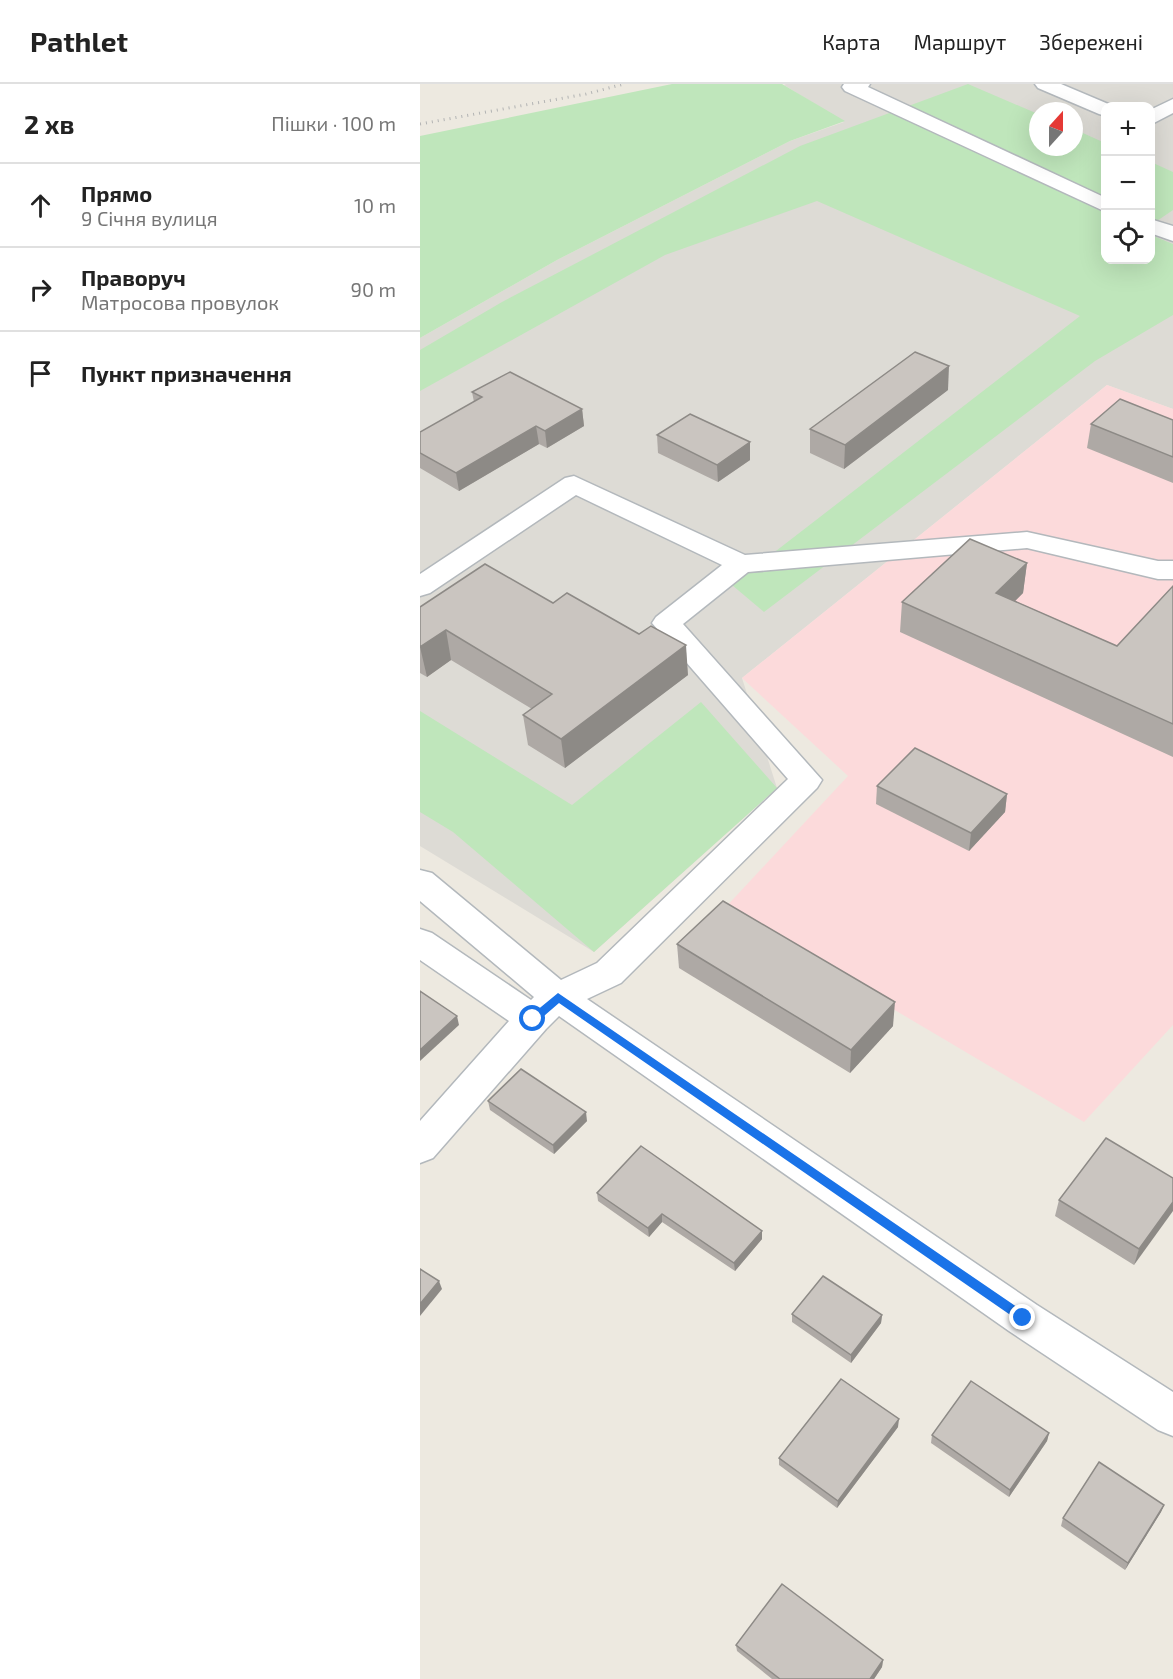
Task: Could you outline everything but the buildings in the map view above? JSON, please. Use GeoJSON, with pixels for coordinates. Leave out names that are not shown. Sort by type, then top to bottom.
{"type":"FeatureCollection","features":[{"type":"Feature","properties":{"kind":"street"},"geometry":{"type":"LineString","coordinates":[[860,84],[852,87],[1101,204]]}},
{"type":"Feature","properties":{"kind":"street"},"geometry":{"type":"LineString","coordinates":[[1045,84],[1101,108]]}},
{"type":"Feature","properties":{"kind":"street"},"geometry":{"type":"LineString","coordinates":[[1155,116],[1173,105]]}},
{"type":"Feature","properties":{"kind":"street"},"geometry":{"type":"LineString","coordinates":[[1155,227],[1173,234]]}},
{"type":"Feature","properties":{"kind":"street"},"geometry":{"type":"LineString","coordinates":[[420,587],[574,484],[741,564],[1028,540],[1158,570],[1173,570]]}},
{"type":"Feature","properties":{"kind":"street"},"geometry":{"type":"LineString","coordinates":[[420,1147],[546,1008],[609,973],[806,780],[666,623],[741,564]]}},
{"type":"Feature","properties":{"kind":"street"},"geometry":{"type":"LineString","coordinates":[[420,882],[546,1008]]}},
{"type":"Feature","properties":{"kind":"street"},"geometry":{"type":"LineString","coordinates":[[420,942],[546,1008],[1173,1416]]}},
{"type":"Feature","properties":{"kind":"shaded area"},"geometry":{"type":"Polygon","coordinates":[[[1173,84],[1173,409],[1107,385],[742,678],[777,788],[594,952],[420,846],[420,338],[557,260],[790,141],[844,122],[784,85],[1173,84]]]}},
{"type":"Feature","properties":{"kind":"shaded area"},"geometry":{"type":"Polygon","coordinates":[[[1107,385],[1173,409],[1173,1025],[1084,1122],[724,909],[848,776],[742,678],[1107,385]]]}},
{"type":"Feature","properties":{"kind":"green space"},"geometry":{"type":"Polygon","coordinates":[[[672,84],[782,84],[845,121],[790,141],[557,260],[420,338],[420,136],[672,84]]]}},
{"type":"Feature","properties":{"kind":"green space"},"geometry":{"type":"Polygon","coordinates":[[[968,84],[1029,110],[1029,156],[1083,156],[1083,133],[1101,141],[1101,264],[1155,264],[1155,237],[1173,244],[1173,315],[1095,361],[764,612],[732,585],[1080,316],[817,201],[665,255],[420,391],[420,350],[502,302],[800,146],[968,84]]]}},
{"type":"Feature","properties":{"kind":"green space"},"geometry":{"type":"Polygon","coordinates":[[[1155,164],[1173,172],[1173,210],[1155,222],[1155,164]]]}},
{"type":"Feature","properties":{"kind":"green space"},"geometry":{"type":"Polygon","coordinates":[[[701,702],[777,788],[594,952],[453,832],[420,812],[420,711],[572,805],[701,702]]]}},
{"type":"Feature","properties":{"kind":"railway"},"geometry":{"type":"LineString","coordinates":[[420,124],[586,94],[624,84]]}},
{"type":"Feature","properties":{"kind":"route"},"geometry":{"type":"LineString","coordinates":[[533,1019],[558,997],[1023,1318]]}}]}
